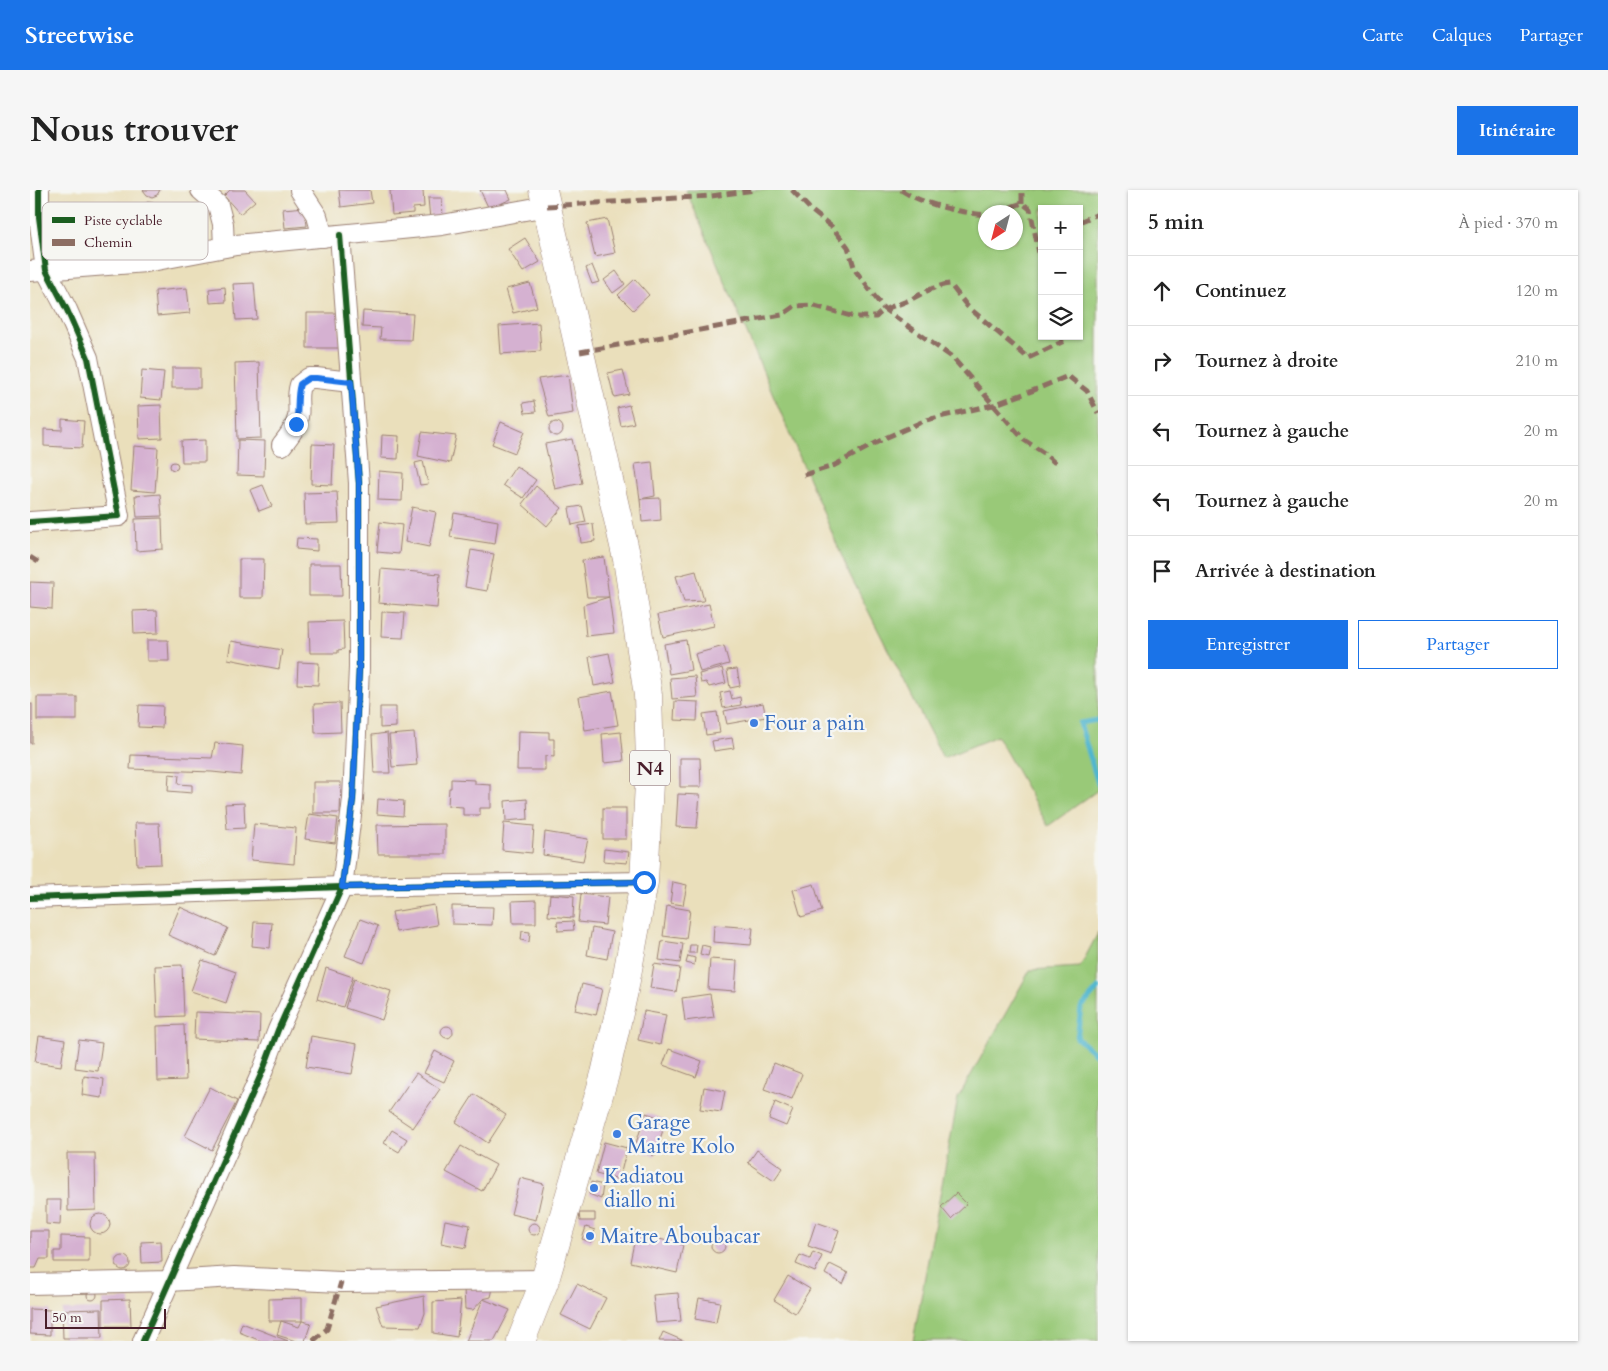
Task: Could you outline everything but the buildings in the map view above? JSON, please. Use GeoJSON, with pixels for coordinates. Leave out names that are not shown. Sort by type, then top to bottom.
{"type":"FeatureCollection","features":[{"type":"Feature","properties":{"kind":"highway","name":"N4"},"geometry":{"type":"LineString","coordinates":[[521,1341],[544,1280],[604,1074],[624,991],[644,882],[650,763],[648,694],[627,559],[545,198]]}},
{"type":"Feature","properties":{"kind":"street"},"geometry":{"type":"LineString","coordinates":[[30,522],[119,516],[88,358],[67,310],[38,271],[39,190]]}},
{"type":"Feature","properties":{"kind":"street"},"geometry":{"type":"LineString","coordinates":[[200,190],[218,205],[223,224],[224,247]]}},
{"type":"Feature","properties":{"kind":"street"},"geometry":{"type":"LineString","coordinates":[[143,1341],[342,887],[353,799],[359,668],[359,483],[351,382],[332,236],[300,190]]}},
{"type":"Feature","properties":{"kind":"street"},"geometry":{"type":"LineString","coordinates":[[208,250],[442,225],[545,198]]}},
{"type":"Feature","properties":{"kind":"street"},"geometry":{"type":"LineString","coordinates":[[38,271],[156,260]]}},
{"type":"Feature","properties":{"kind":"street"},"geometry":{"type":"LineString","coordinates":[[282,445],[296,424],[300,384],[309,378],[351,382]]}},
{"type":"Feature","properties":{"kind":"street"},"geometry":{"type":"LineString","coordinates":[[30,898],[342,887],[644,882]]}},
{"type":"Feature","properties":{"kind":"street"},"geometry":{"type":"LineString","coordinates":[[30,1284],[169,1281],[234,1277],[341,1282],[544,1280]]}},
{"type":"Feature","properties":{"kind":"green space"},"geometry":{"type":"Polygon","coordinates":[[[686,190],[1098,190],[1098,790],[1048,826],[997,736],[943,758],[849,573],[686,190]]]}},
{"type":"Feature","properties":{"kind":"green space"},"geometry":{"type":"Polygon","coordinates":[[[1098,933],[1098,1341],[913,1341],[958,1098],[1030,970],[1080,967],[1098,933]]]}},
{"type":"Feature","properties":{"kind":"waterway"},"geometry":{"type":"LineString","coordinates":[[1098,720],[1080,723],[1098,784]]}},
{"type":"Feature","properties":{"kind":"waterway"},"geometry":{"type":"LineString","coordinates":[[1098,988],[1081,1008],[1077,1038],[1098,1056]]}},
{"type":"Feature","properties":{"kind":"marked path"},"geometry":{"type":"LineString","coordinates":[[547,206],[711,196],[755,190]]}},
{"type":"Feature","properties":{"kind":"marked path"},"geometry":{"type":"LineString","coordinates":[[792,190],[812,211],[832,227],[848,247],[855,270],[884,309],[952,357],[1024,440],[1055,463]]}},
{"type":"Feature","properties":{"kind":"marked path"},"geometry":{"type":"LineString","coordinates":[[901,190],[920,200],[942,207],[978,214]]}},
{"type":"Feature","properties":{"kind":"marked path"},"geometry":{"type":"LineString","coordinates":[[1022,190],[1022,203]]}},
{"type":"Feature","properties":{"kind":"marked path"},"geometry":{"type":"LineString","coordinates":[[1016,205],[1022,203],[1030,209],[1038,250]]}},
{"type":"Feature","properties":{"kind":"marked path"},"geometry":{"type":"LineString","coordinates":[[1083,220],[1098,214]]}},
{"type":"Feature","properties":{"kind":"marked path"},"geometry":{"type":"LineString","coordinates":[[580,352],[782,315],[795,306],[811,305],[855,317],[876,317],[890,307],[933,288],[950,284],[967,306],[1028,358],[1062,342],[1062,340]]}},
{"type":"Feature","properties":{"kind":"marked path"},"geometry":{"type":"LineString","coordinates":[[804,475],[833,466],[885,438],[926,420],[993,405],[1068,376],[1087,391],[1098,413]]}},
{"type":"Feature","properties":{"kind":"marked path"},"geometry":{"type":"LineString","coordinates":[[30,557],[38,562]]}},
{"type":"Feature","properties":{"kind":"marked path"},"geometry":{"type":"LineString","coordinates":[[313,1341],[327,1329],[341,1282]]}},
{"type":"Feature","properties":{"kind":"cycle path"},"geometry":{"type":"LineString","coordinates":[[39,190],[39,217],[42,240]]}},
{"type":"Feature","properties":{"kind":"cycle path"},"geometry":{"type":"LineString","coordinates":[[143,1341],[342,887],[353,799],[359,668],[359,483],[340,235]]}},
{"type":"Feature","properties":{"kind":"cycle path"},"geometry":{"type":"LineString","coordinates":[[30,522],[119,516],[88,358],[67,310],[46,270],[45,260]]}},
{"type":"Feature","properties":{"kind":"cycle path"},"geometry":{"type":"LineString","coordinates":[[30,898],[342,887],[644,882]]}},
{"type":"Feature","properties":{"kind":"place","name":"Four a pain"},"geometry":{"type":"Point","coordinates":[754,723]}},
{"type":"Feature","properties":{"kind":"place","name":"Garage Maitre Kolo"},"geometry":{"type":"Point","coordinates":[617,1134]}},
{"type":"Feature","properties":{"kind":"place","name":"Kadiatou diallo ni"},"geometry":{"type":"Point","coordinates":[594,1188]}},
{"type":"Feature","properties":{"kind":"place","name":"Maitre Aboubacar"},"geometry":{"type":"Point","coordinates":[590,1236]}},
{"type":"Feature","properties":{"kind":"route"},"geometry":{"type":"LineString","coordinates":[[296,424],[300,384],[309,378],[351,382],[359,483],[359,668],[353,799],[342,887],[644,882]]}}]}
